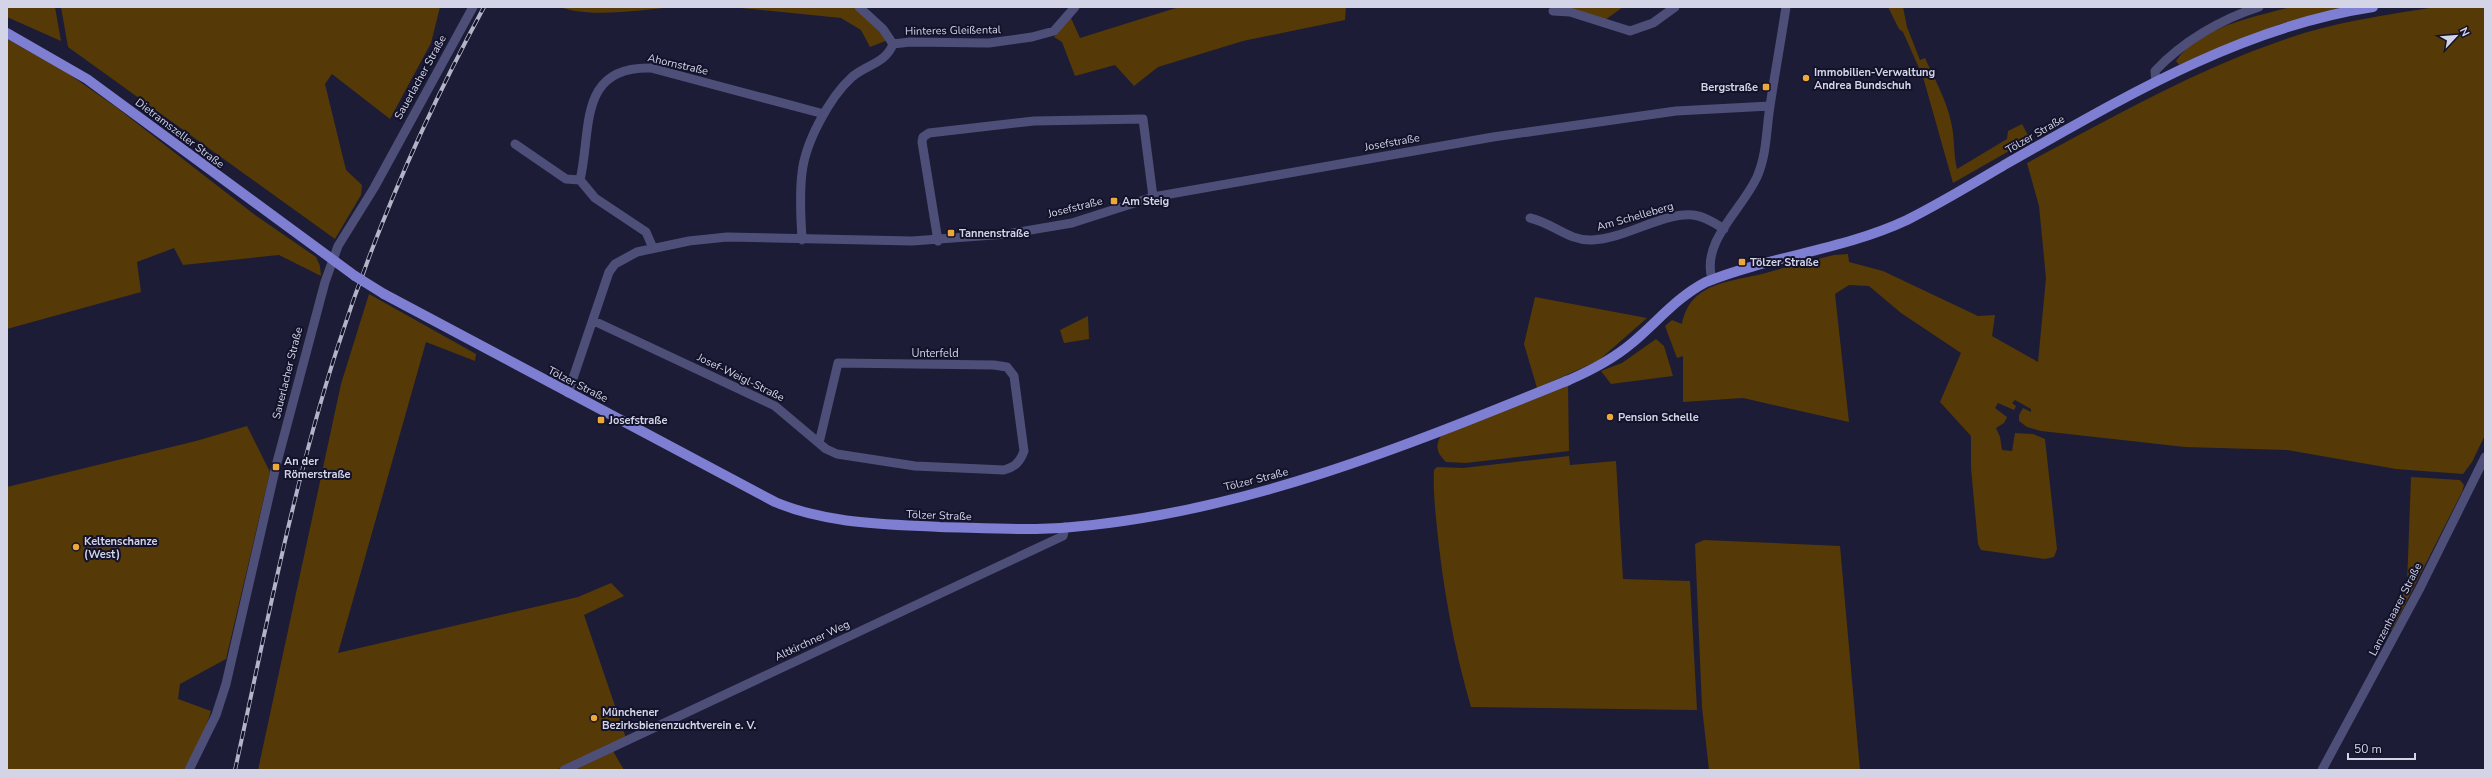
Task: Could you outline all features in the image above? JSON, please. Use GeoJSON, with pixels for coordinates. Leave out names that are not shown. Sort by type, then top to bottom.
{"type":"FeatureCollection","features":[{"type":"Feature","properties":{"kind":"main road","name":"Tölzer Straße"},"geometry":{"type":"LineString","coordinates":[[332,261],[384,294],[774,502],[818,516],[874,524],[986,528],[1065,527],[1127,520],[1250,493],[1347,466],[1430,436],[1585,373],[1607,361],[1633,342],[1686,294],[1712,279],[1840,245],[1890,228],[1930,208],[2156,82],[2222,52],[2281,30],[2373,7]]}},
{"type":"Feature","properties":{"kind":"main road","name":"Dietramszeller Straße"},"geometry":{"type":"LineString","coordinates":[[7,33],[60,62],[92,83],[332,261]]}},
{"type":"Feature","properties":{"kind":"street","name":"Sauerlacher Straße"},"geometry":{"type":"LineString","coordinates":[[188,770],[216,715],[222,696],[305,351],[332,261],[338,246],[374,188],[473,7]]}},
{"type":"Feature","properties":{"kind":"street"},"geometry":{"type":"LineString","coordinates":[[802,240],[800,201],[802,172],[806,154],[824,114],[847,82],[857,73],[885,58],[893,44],[883,29],[858,7]]}},
{"type":"Feature","properties":{"kind":"street","name":"Hinteres Gleißental"},"geometry":{"type":"LineString","coordinates":[[893,44],[910,42],[989,43],[1032,37],[1054,31],[1075,7]]}},
{"type":"Feature","properties":{"kind":"street"},"geometry":{"type":"LineString","coordinates":[[1553,11],[1570,12],[1630,31],[1653,23],[1675,7]]}},
{"type":"Feature","properties":{"kind":"street"},"geometry":{"type":"LineString","coordinates":[[1712,279],[1709,268],[1710,257],[1724,229],[1746,199],[1764,160],[1770,106],[1786,7]]}},
{"type":"Feature","properties":{"kind":"street"},"geometry":{"type":"LineString","coordinates":[[2156,82],[2155,71],[2166,59],[2220,23],[2241,13],[2259,7]]}},
{"type":"Feature","properties":{"kind":"street","name":"Ahornstraße"},"geometry":{"type":"LineString","coordinates":[[580,180],[585,159],[589,110],[592,101],[606,82],[614,75],[629,69],[651,68],[824,114]]}},
{"type":"Feature","properties":{"kind":"street","name":"Josefstraße"},"geometry":{"type":"LineString","coordinates":[[568,393],[609,272],[615,264],[637,252],[653,248],[728,237],[802,240],[938,241],[1007,234],[1072,222],[1153,197],[1311,167],[1597,121],[1676,111],[1770,106]]}},
{"type":"Feature","properties":{"kind":"street"},"geometry":{"type":"LineString","coordinates":[[938,241],[922,142],[923,137],[929,133],[1034,121],[1144,119],[1153,197]]}},
{"type":"Feature","properties":{"kind":"street"},"geometry":{"type":"LineString","coordinates":[[515,144],[566,179],[580,180],[595,198],[646,232],[653,248]]}},
{"type":"Feature","properties":{"kind":"street","name":"Am Schelleberg"},"geometry":{"type":"LineString","coordinates":[[1530,218],[1541,220],[1568,237],[1582,240],[1604,239],[1678,216],[1694,215],[1724,229]]}},
{"type":"Feature","properties":{"kind":"street","name":"Josef-Weigl-Straße"},"geometry":{"type":"LineString","coordinates":[[594,320],[776,406],[819,443],[837,454],[915,466],[1004,470],[1014,467]]}},
{"type":"Feature","properties":{"kind":"street","name":"Unterfeld"},"geometry":{"type":"LineString","coordinates":[[819,443],[838,363],[994,365],[1007,367],[1011,370],[1019,400],[1024,451],[1021,459],[1014,467]]}},
{"type":"Feature","properties":{"kind":"street","name":"Lanzenhaarer Straße"},"geometry":{"type":"LineString","coordinates":[[2322,770],[2420,588],[2485,457]]}},
{"type":"Feature","properties":{"kind":"street","name":"Altkirchner Weg"},"geometry":{"type":"LineString","coordinates":[[564,770],[1063,536],[1065,527]]}},
{"type":"Feature","properties":{"kind":"shaded area"},"geometry":{"type":"Polygon","coordinates":[[[7,7],[55,7],[61,41],[7,17],[7,7]]]}},
{"type":"Feature","properties":{"kind":"shaded area"},"geometry":{"type":"Polygon","coordinates":[[[61,7],[440,7],[431,43],[390,119],[332,74],[325,84],[346,170],[362,185],[361,195],[335,239],[68,47],[61,7]]]}},
{"type":"Feature","properties":{"kind":"shaded area"},"geometry":{"type":"Polygon","coordinates":[[[560,7],[677,7],[602,13],[573,11],[560,7]]]}},
{"type":"Feature","properties":{"kind":"shaded area"},"geometry":{"type":"Polygon","coordinates":[[[685,7],[855,7],[888,40],[870,47],[861,30],[841,18],[741,8],[685,7]]]}},
{"type":"Feature","properties":{"kind":"shaded area"},"geometry":{"type":"Polygon","coordinates":[[[1179,7],[1346,7],[1345,20],[1243,41],[1158,67],[1134,86],[1115,65],[1075,76],[1062,42],[1054,37],[1071,18],[1080,38],[1179,7]]]}},
{"type":"Feature","properties":{"kind":"shaded area"},"geometry":{"type":"Polygon","coordinates":[[[1563,7],[1623,7],[1605,20],[1563,7]]]}},
{"type":"Feature","properties":{"kind":"shaded area"},"geometry":{"type":"Polygon","coordinates":[[[1888,7],[1903,7],[1907,27],[1920,60],[1925,58],[1943,98],[1952,128],[1957,169],[2007,139],[2008,131],[2022,124],[2030,139],[1953,183],[1923,77],[1903,32],[1899,29],[1888,7]]]}},
{"type":"Feature","properties":{"kind":"shaded area"},"geometry":{"type":"Polygon","coordinates":[[[2291,7],[2344,7],[2280,24],[2179,65],[2176,61],[2186,49],[2198,40],[2213,32],[2228,25],[2291,7]]]}},
{"type":"Feature","properties":{"kind":"shaded area"},"geometry":{"type":"Polygon","coordinates":[[[2436,7],[2485,7],[2485,435],[2472,462],[2463,474],[2396,469],[2287,450],[2185,447],[2041,431],[2027,427],[2019,421],[2019,415],[2023,408],[2031,412],[2031,409],[2015,400],[2012,403],[2016,406],[2014,410],[1998,403],[1995,408],[2007,417],[2004,423],[1996,428],[2000,437],[2002,450],[2012,451],[2015,433],[2033,434],[2045,439],[2057,549],[2054,557],[2045,559],[1981,550],[1978,544],[1971,468],[1971,436],[1940,402],[1961,353],[1901,313],[1869,286],[1849,285],[1835,294],[1849,422],[1743,398],[1683,402],[1683,356],[1677,358],[1665,326],[1672,320],[1682,324],[1686,310],[1693,300],[1702,292],[1712,287],[1736,279],[1762,274],[1834,255],[1848,254],[1849,262],[1883,271],[1978,316],[1995,315],[1992,336],[2038,362],[2046,278],[2039,206],[2027,163],[2122,112],[2186,80],[2252,51],[2323,28],[2436,7]]]}},
{"type":"Feature","properties":{"kind":"shaded area"},"geometry":{"type":"Polygon","coordinates":[[[7,39],[66,72],[116,107],[255,215],[316,257],[320,266],[321,276],[279,255],[183,265],[174,248],[137,262],[141,292],[7,329],[7,39]]]}},
{"type":"Feature","properties":{"kind":"shaded area"},"geometry":{"type":"Polygon","coordinates":[[[369,294],[476,354],[475,361],[426,342],[338,653],[578,597],[611,583],[624,596],[584,615],[626,738],[556,770],[258,770],[341,384],[369,294]]]}},
{"type":"Feature","properties":{"kind":"shaded area"},"geometry":{"type":"Polygon","coordinates":[[[1535,297],[1647,318],[1598,361],[1537,388],[1524,344],[1535,297]]]}},
{"type":"Feature","properties":{"kind":"shaded area"},"geometry":{"type":"Polygon","coordinates":[[[1088,316],[1089,339],[1064,343],[1060,330],[1088,316]]]}},
{"type":"Feature","properties":{"kind":"shaded area"},"geometry":{"type":"Polygon","coordinates":[[[1656,339],[1664,346],[1673,376],[1611,384],[1601,371],[1622,363],[1656,339]]]}},
{"type":"Feature","properties":{"kind":"shaded area"},"geometry":{"type":"Polygon","coordinates":[[[1568,385],[1569,451],[1466,463],[1446,462],[1439,453],[1437,447],[1441,436],[1568,385]]]}},
{"type":"Feature","properties":{"kind":"shaded area"},"geometry":{"type":"Polygon","coordinates":[[[247,426],[270,472],[226,659],[180,684],[178,699],[211,711],[203,736],[184,770],[7,770],[7,487],[196,441],[247,426]]]}},
{"type":"Feature","properties":{"kind":"shaded area"},"geometry":{"type":"Polygon","coordinates":[[[1569,456],[1570,465],[1616,461],[1623,579],[1690,581],[1697,710],[1471,707],[1454,641],[1446,596],[1439,551],[1434,492],[1434,470],[1437,467],[1463,468],[1569,456]]]}},
{"type":"Feature","properties":{"kind":"shaded area"},"geometry":{"type":"Polygon","coordinates":[[[2411,477],[2460,480],[2464,485],[2462,492],[2392,630],[2388,628],[2393,608],[2407,585],[2411,477]]]}},
{"type":"Feature","properties":{"kind":"shaded area"},"geometry":{"type":"Polygon","coordinates":[[[1704,540],[1840,546],[1860,770],[1709,770],[1702,707],[1695,544],[1704,540]]]}},
{"type":"Feature","properties":{"kind":"shaded area"},"geometry":{"type":"Polygon","coordinates":[[[613,751],[624,770],[573,770],[613,751]]]}},
{"type":"Feature","properties":{"kind":"railway"},"geometry":{"type":"LineString","coordinates":[[235,770],[281,558],[307,453],[337,349],[368,261],[403,174],[441,90],[484,7]]}},
{"type":"Feature","properties":{"kind":"place","name":"Immobilien-Verwaltung Andrea Bundschuh"},"geometry":{"type":"Point","coordinates":[1806,78]}},
{"type":"Feature","properties":{"kind":"place","name":"Bergstraße"},"geometry":{"type":"Point","coordinates":[1766,87]}},
{"type":"Feature","properties":{"kind":"place","name":"Am Steig"},"geometry":{"type":"Point","coordinates":[1114,201]}},
{"type":"Feature","properties":{"kind":"place","name":"Tannenstraße"},"geometry":{"type":"Point","coordinates":[951,233]}},
{"type":"Feature","properties":{"kind":"place","name":"Tölzer Straße"},"geometry":{"type":"Point","coordinates":[1742,262]}},
{"type":"Feature","properties":{"kind":"place","name":"Pension Schelle"},"geometry":{"type":"Point","coordinates":[1610,417]}},
{"type":"Feature","properties":{"kind":"place","name":"Josefstraße"},"geometry":{"type":"Point","coordinates":[601,420]}},
{"type":"Feature","properties":{"kind":"place","name":"An der Römerstraße"},"geometry":{"type":"Point","coordinates":[276,467]}},
{"type":"Feature","properties":{"kind":"place","name":"Keltenschanze (West)"},"geometry":{"type":"Point","coordinates":[76,547]}},
{"type":"Feature","properties":{"kind":"place","name":"Münchener Bezirksbienenzuchtverein e. V."},"geometry":{"type":"Point","coordinates":[594,718]}}]}
